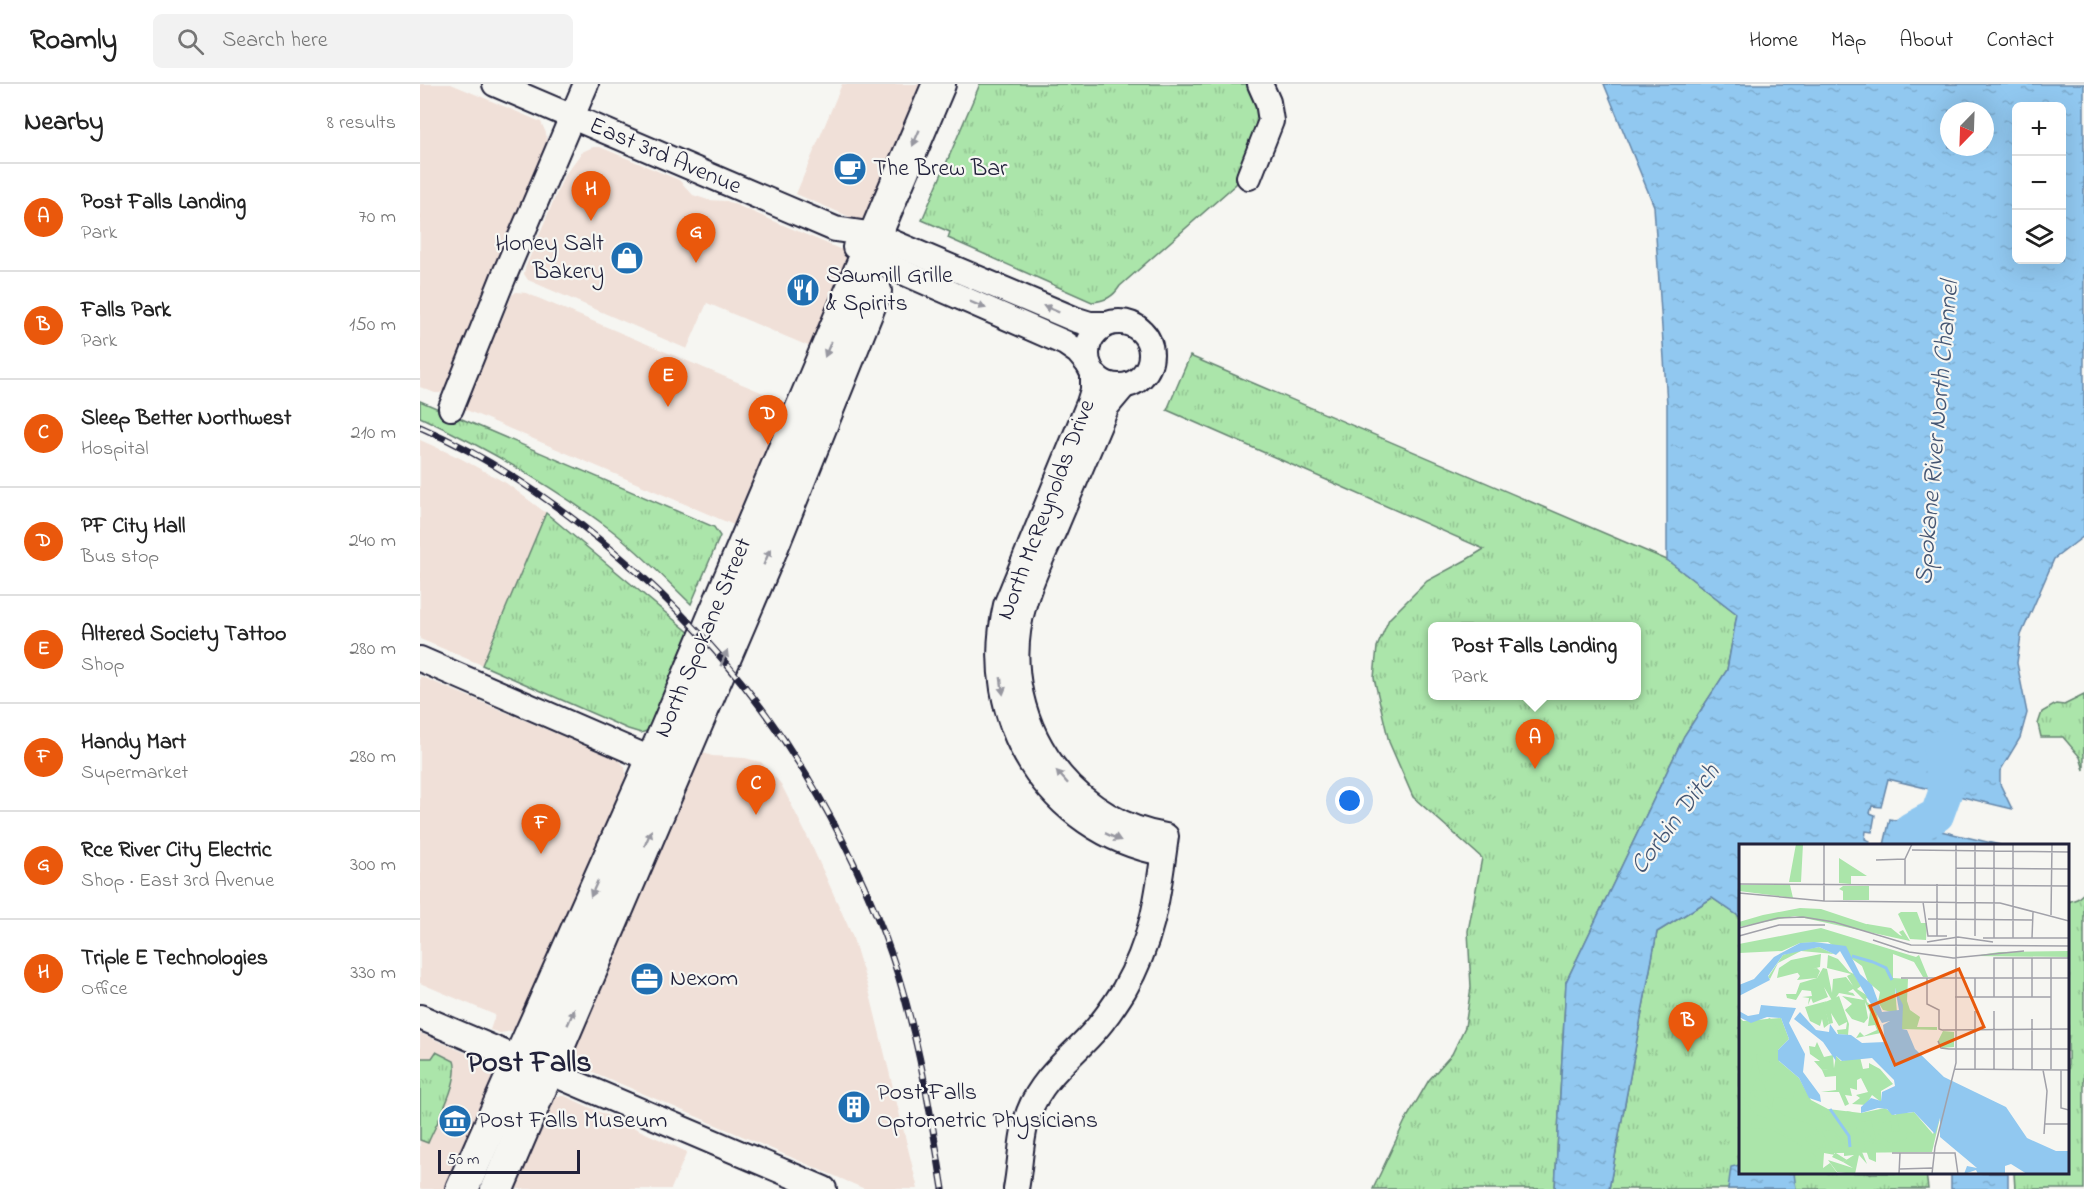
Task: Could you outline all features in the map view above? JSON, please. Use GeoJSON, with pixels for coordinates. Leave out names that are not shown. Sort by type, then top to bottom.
{"type":"FeatureCollection","features":[{"type":"Feature","properties":{"kind":"main road","name":"North Spokane Street"},"geometry":{"type":"LineString","coordinates":[[462,1189],[518,1059],[769,555],[881,250],[939,84]]}},
{"type":"Feature","properties":{"kind":"main road","name":"North Spokane Street"},"geometry":{"type":"LineString","coordinates":[[881,250],[962,84]]}},
{"type":"Feature","properties":{"kind":"main road","name":"North Spokane Street"},"geometry":{"type":"LineString","coordinates":[[497,1189],[548,1071],[665,765]]}},
{"type":"Feature","properties":{"kind":"street","name":"East 3rd Avenue"},"geometry":{"type":"LineString","coordinates":[[495,84],[881,250]]}},
{"type":"Feature","properties":{"kind":"street"},"geometry":{"type":"LineString","coordinates":[[451,408],[504,276],[586,84]]}},
{"type":"Feature","properties":{"kind":"street"},"geometry":{"type":"LineString","coordinates":[[1249,177],[1271,121],[1268,102],[1260,84]]}},
{"type":"Feature","properties":{"kind":"street"},"geometry":{"type":"LineString","coordinates":[[881,250],[1090,324],[1121,322],[1136,327],[1147,338],[1150,346],[1150,364],[1146,372],[1132,384],[1123,387],[1106,384],[1078,352],[1065,343],[881,250]]}},
{"type":"Feature","properties":{"kind":"street"},"geometry":{"type":"LineString","coordinates":[[1091,369],[1087,351],[1091,338],[1106,324]]}},
{"type":"Feature","properties":{"kind":"street","name":"North McReynolds Drive"},"geometry":{"type":"LineString","coordinates":[[1091,369],[1094,383],[1089,403],[1006,606],[1000,638],[1001,687],[1009,720],[1025,754],[1046,785],[1063,802],[1086,822],[1129,844],[1165,844]]}},
{"type":"Feature","properties":{"kind":"street","name":"North McReynolds Drive"},"geometry":{"type":"LineString","coordinates":[[1123,387],[1107,406],[1032,581],[1017,634],[1016,666],[1020,694],[1031,729],[1048,759],[1064,779],[1087,801],[1114,819],[1165,844]]}},
{"type":"Feature","properties":{"kind":"street"},"geometry":{"type":"LineString","coordinates":[[420,659],[665,765]]}},
{"type":"Feature","properties":{"kind":"street"},"geometry":{"type":"LineString","coordinates":[[1016,1189],[1025,1125],[1036,1098],[1048,1078],[1090,1036],[1113,1007],[1139,959],[1155,914],[1165,844]]}},
{"type":"Feature","properties":{"kind":"street"},"geometry":{"type":"LineString","coordinates":[[420,1017],[824,1189]]}},
{"type":"Feature","properties":{"kind":"shaded area"},"geometry":{"type":"Polygon","coordinates":[[[420,84],[451,84],[541,122],[547,142],[446,389],[440,393],[420,387],[420,84]]]}},
{"type":"Feature","properties":{"kind":"shaded area"},"geometry":{"type":"Polygon","coordinates":[[[842,84],[922,84],[899,141],[874,217],[860,219],[850,217],[796,194],[842,84]]]}},
{"type":"Feature","properties":{"kind":"shaded area"},"geometry":{"type":"Polygon","coordinates":[[[593,147],[600,147],[679,180],[693,195],[708,200],[727,201],[842,250],[851,259],[813,348],[707,303],[687,349],[528,280],[524,274],[525,268],[564,176],[582,152],[593,147]]]}},
{"type":"Feature","properties":{"kind":"shaded area"},"geometry":{"type":"Polygon","coordinates":[[[516,292],[526,293],[787,403],[743,529],[464,409],[512,295],[516,292]]]}},
{"type":"Feature","properties":{"kind":"shaded area"},"geometry":{"type":"Polygon","coordinates":[[[420,440],[506,483],[546,513],[482,665],[420,639],[420,440]]]}},
{"type":"Feature","properties":{"kind":"shaded area"},"geometry":{"type":"Polygon","coordinates":[[[420,676],[616,759],[625,767],[626,774],[623,783],[521,1021],[513,1031],[500,1033],[490,1030],[495,1015],[420,983],[420,676]]]}},
{"type":"Feature","properties":{"kind":"shaded area"},"geometry":{"type":"Polygon","coordinates":[[[696,750],[712,756],[745,758],[761,762],[781,784],[852,935],[870,994],[918,1189],[865,1189],[579,1066],[570,1055],[696,750]]]}},
{"type":"Feature","properties":{"kind":"shaded area"},"geometry":{"type":"Polygon","coordinates":[[[420,1033],[477,1058],[494,1075],[495,1082],[449,1189],[420,1189],[420,1033]]]}},
{"type":"Feature","properties":{"kind":"shaded area"},"geometry":{"type":"Polygon","coordinates":[[[552,1096],[565,1096],[687,1152],[671,1189],[509,1189],[552,1096]]]}},
{"type":"Feature","properties":{"kind":"green space"},"geometry":{"type":"Polygon","coordinates":[[[980,84],[1250,84],[1261,109],[1261,122],[1236,184],[1111,296],[1092,302],[948,238],[950,232],[922,220],[980,84]]]}},
{"type":"Feature","properties":{"kind":"green space"},"geometry":{"type":"Polygon","coordinates":[[[1190,356],[1667,560],[1737,614],[1727,670],[1684,736],[1566,982],[1555,1189],[1373,1189],[1405,1121],[1429,1080],[1452,1054],[1465,1027],[1471,987],[1468,931],[1482,858],[1413,797],[1389,742],[1374,678],[1377,647],[1389,619],[1427,581],[1484,549],[1167,410],[1190,356]]]}},
{"type":"Feature","properties":{"kind":"green space"},"geometry":{"type":"Polygon","coordinates":[[[420,401],[714,527],[720,536],[691,604],[631,546],[565,497],[518,468],[420,417],[420,401]]]}},
{"type":"Feature","properties":{"kind":"green space"},"geometry":{"type":"Polygon","coordinates":[[[546,513],[697,639],[652,729],[641,733],[628,729],[482,665],[546,513]]]}},
{"type":"Feature","properties":{"kind":"green space"},"geometry":{"type":"Polygon","coordinates":[[[2084,695],[2084,770],[2080,757],[2063,737],[2041,737],[2038,724],[2042,712],[2056,704],[2064,705],[2084,695]]]}},
{"type":"Feature","properties":{"kind":"green space"},"geometry":{"type":"Polygon","coordinates":[[[2084,893],[2084,1189],[2015,1189],[2014,1174],[2069,1174],[2069,902],[2084,893]]]}},
{"type":"Feature","properties":{"kind":"green space"},"geometry":{"type":"Polygon","coordinates":[[[1712,898],[1739,916],[1739,1174],[1926,1174],[1928,1189],[1609,1189],[1657,932],[1712,898]]]}},
{"type":"Feature","properties":{"kind":"green space"},"geometry":{"type":"Polygon","coordinates":[[[436,1052],[454,1061],[455,1069],[451,1090],[428,1143],[420,1140],[420,1058],[432,1058],[436,1052]]]}},
{"type":"Feature","properties":{"kind":"water","name":"Corbin Ditch"},"geometry":{"type":"Polygon","coordinates":[[[1604,84],[2084,84],[2084,536],[2054,559],[2021,635],[2017,663],[2027,713],[2020,738],[2000,771],[2000,784],[2012,809],[1888,779],[1881,807],[1872,806],[1870,813],[1875,815],[1872,832],[1866,831],[1865,839],[1870,841],[1869,844],[1739,844],[1739,916],[1712,898],[1657,932],[1609,1189],[1555,1189],[1566,982],[1684,736],[1727,670],[1737,614],[1667,560],[1667,404],[1654,206],[1604,84]]]}},
{"type":"Feature","properties":{"kind":"water"},"geometry":{"type":"Polygon","coordinates":[[[1890,819],[1996,844],[1884,844],[1890,819]]]}},
{"type":"Feature","properties":{"kind":"water"},"geometry":{"type":"Polygon","coordinates":[[[1739,1165],[1739,1174],[1794,1174],[1796,1189],[1728,1189],[1731,1167],[1739,1165]]]}},
{"type":"Feature","properties":{"kind":"water"},"geometry":{"type":"Polygon","coordinates":[[[1951,1174],[2008,1174],[2008,1189],[1951,1189],[1951,1174]]]}},
{"type":"Feature","properties":{"kind":"waterway","name":"Spokane River North Channel"},"geometry":{"type":"LineString","coordinates":[[1907,844],[1911,829],[1937,815],[1945,793],[1940,747]]}},
{"type":"Feature","properties":{"kind":"railway"},"geometry":{"type":"LineString","coordinates":[[420,427],[504,471],[581,525],[632,567],[679,612],[722,659],[761,708],[797,760],[829,815],[858,873],[895,965],[913,1028],[943,1189]]}},
{"type":"Feature","properties":{"kind":"place","name":"The Brew Bar"},"geometry":{"type":"Point","coordinates":[850,169]}},
{"type":"Feature","properties":{"kind":"place","name":"Triple E Technologies"},"geometry":{"type":"Point","coordinates":[591,221]}},
{"type":"Feature","properties":{"kind":"place","name":"Honey Salt Bakery"},"geometry":{"type":"Point","coordinates":[627,258]}},
{"type":"Feature","properties":{"kind":"place","name":"Rce River City Electric"},"geometry":{"type":"Point","coordinates":[696,263]}},
{"type":"Feature","properties":{"kind":"place","name":"Sawmill Grille & Spirits"},"geometry":{"type":"Point","coordinates":[803,290]}},
{"type":"Feature","properties":{"kind":"place","name":"Altered Society Tattoo"},"geometry":{"type":"Point","coordinates":[668,407]}},
{"type":"Feature","properties":{"kind":"place","name":"PF City Hall"},"geometry":{"type":"Point","coordinates":[768,445]}},
{"type":"Feature","properties":{"kind":"place","name":"Post Falls Landing"},"geometry":{"type":"Point","coordinates":[1535,769]}},
{"type":"Feature","properties":{"kind":"place","name":"Sleep Better Northwest"},"geometry":{"type":"Point","coordinates":[756,815]}},
{"type":"Feature","properties":{"kind":"place","name":"Handy Mart"},"geometry":{"type":"Point","coordinates":[541,854]}},
{"type":"Feature","properties":{"kind":"place","name":"Nexom"},"geometry":{"type":"Point","coordinates":[647,979]}},
{"type":"Feature","properties":{"kind":"place","name":"Falls Park"},"geometry":{"type":"Point","coordinates":[1688,1052]}},
{"type":"Feature","properties":{"kind":"place","name":"Post Falls Optometric Physicians"},"geometry":{"type":"Point","coordinates":[854,1107]}},
{"type":"Feature","properties":{"kind":"place","name":"Post Falls Museum"},"geometry":{"type":"Point","coordinates":[455,1121]}},
{"type":"Feature","properties":{"kind":"district","name":"Post Falls"},"geometry":{"type":"Point","coordinates":[529,1064]}}]}
